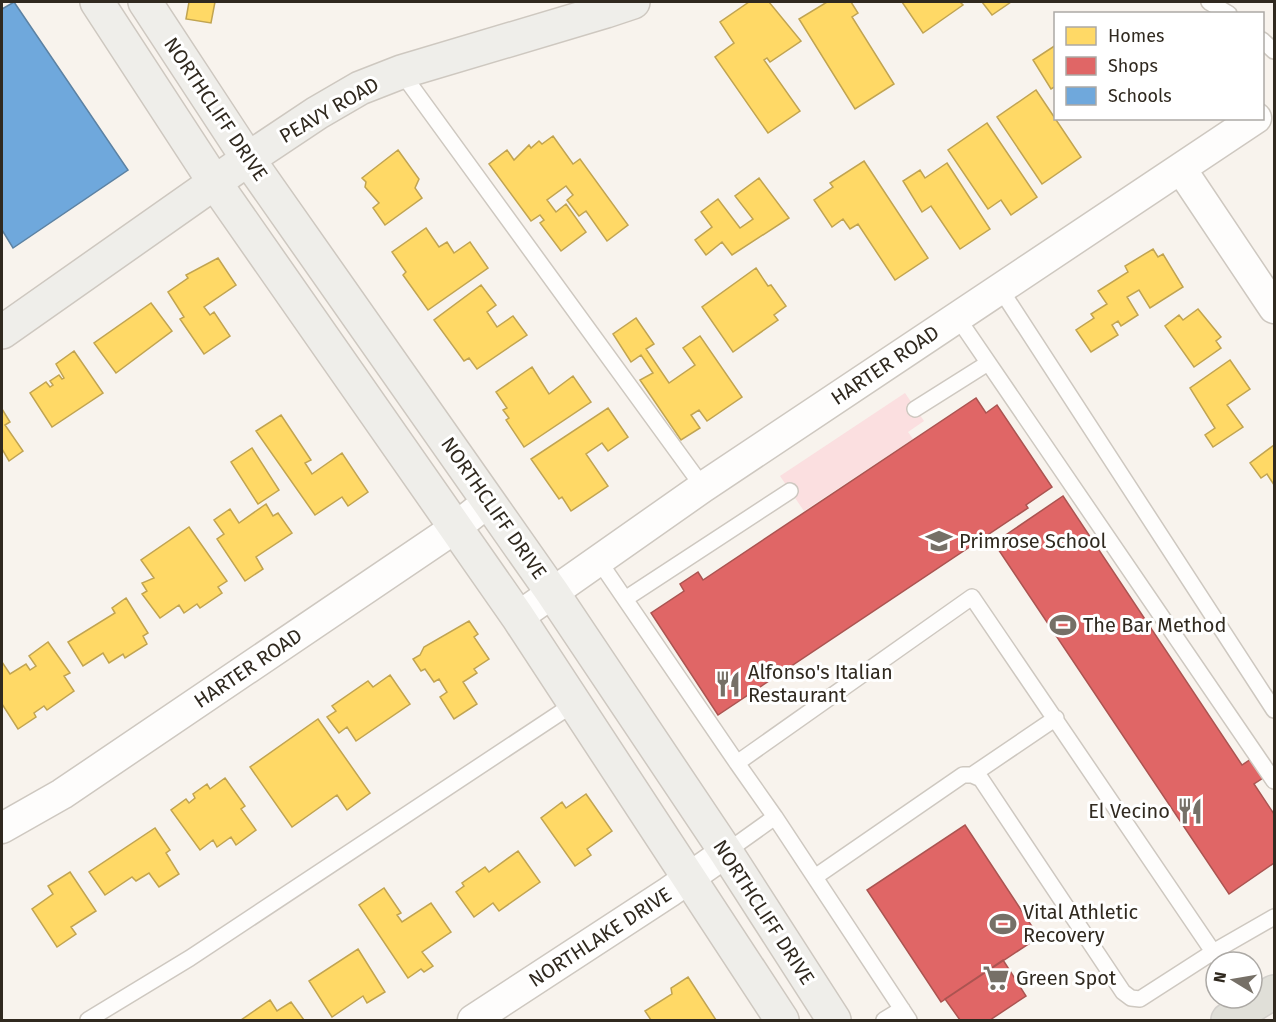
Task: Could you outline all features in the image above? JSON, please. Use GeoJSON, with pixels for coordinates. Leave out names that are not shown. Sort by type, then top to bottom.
{"type":"FeatureCollection","features":[{"type":"Feature","properties":{"kind":"street","name":"NORTHCLIFF DRIVE"},"geometry":{"type":"LineString","coordinates":[[97,2],[215,183],[518,617],[782,1020]]}},
{"type":"Feature","properties":{"kind":"street","name":"NORTHCLIFF DRIVE"},"geometry":{"type":"LineString","coordinates":[[145,2],[248,159],[552,592],[726,852],[834,1020]]}},
{"type":"Feature","properties":{"kind":"street","name":"PEAVY ROAD"},"geometry":{"type":"LineString","coordinates":[[2,332],[248,159],[317,113],[360,88],[401,72],[633,2]]}},
{"type":"Feature","properties":{"kind":"street","name":"HARTER ROAD"},"geometry":{"type":"LineString","coordinates":[[518,617],[703,487],[1253,120]]}},
{"type":"Feature","properties":{"kind":"street"},"geometry":{"type":"LineString","coordinates":[[1182,169],[1275,308]]}},
{"type":"Feature","properties":{"kind":"street","name":"HARTER ROAD"},"geometry":{"type":"LineString","coordinates":[[2,828],[62,794],[455,528],[489,501]]}},
{"type":"Feature","properties":{"kind":"street","name":"NORTHLAKE DRIVE"},"geometry":{"type":"LineString","coordinates":[[473,1020],[726,852]]}},
{"type":"Feature","properties":{"kind":"lane"},"geometry":{"type":"LineString","coordinates":[[1209,2],[1226,12]]}},
{"type":"Feature","properties":{"kind":"lane"},"geometry":{"type":"LineString","coordinates":[[401,72],[703,487]]}},
{"type":"Feature","properties":{"kind":"lane"},"geometry":{"type":"LineString","coordinates":[[1000,290],[1275,710]]}},
{"type":"Feature","properties":{"kind":"lane"},"geometry":{"type":"LineString","coordinates":[[957,317],[1275,781]]}},
{"type":"Feature","properties":{"kind":"lane"},"geometry":{"type":"LineString","coordinates":[[915,409],[988,363]]}},
{"type":"Feature","properties":{"kind":"lane"},"geometry":{"type":"LineString","coordinates":[[625,599],[790,491]]}},
{"type":"Feature","properties":{"kind":"lane"},"geometry":{"type":"LineString","coordinates":[[599,561],[775,817],[906,1015],[884,1020]]}},
{"type":"Feature","properties":{"kind":"lane"},"geometry":{"type":"LineString","coordinates":[[737,763],[972,597],[1211,950]]}},
{"type":"Feature","properties":{"kind":"lane"},"geometry":{"type":"LineString","coordinates":[[88,1020],[190,958],[575,703]]}},
{"type":"Feature","properties":{"kind":"lane"},"geometry":{"type":"LineString","coordinates":[[815,877],[963,775],[972,774],[1056,718]]}},
{"type":"Feature","properties":{"kind":"lane"},"geometry":{"type":"LineString","coordinates":[[972,774],[981,779],[1123,992],[1131,998],[1140,999],[1204,964]]}},
{"type":"Feature","properties":{"kind":"lane"},"geometry":{"type":"LineString","coordinates":[[726,852],[775,817]]}},
{"type":"Feature","properties":{"kind":"lane"},"geometry":{"type":"LineString","coordinates":[[1226,950],[1275,917]]}},
{"type":"Feature","properties":{"kind":"shaded area"},"geometry":{"type":"Polygon","coordinates":[[[905,393],[924,421],[908,432],[913,439],[804,511],[780,476],[905,393]]]}},
{"type":"Feature","properties":{"kind":"building: Homes"},"geometry":{"type":"Polygon","coordinates":[[[189,2],[215,2],[211,23],[186,19],[189,2]]]}},
{"type":"Feature","properties":{"kind":"building: Homes"},"geometry":{"type":"Polygon","coordinates":[[[749,2],[769,2],[801,41],[770,62],[767,58],[764,60],[800,111],[768,133],[715,57],[734,43],[720,22],[749,2]]]}},
{"type":"Feature","properties":{"kind":"building: Homes"},"geometry":{"type":"Polygon","coordinates":[[[827,2],[851,2],[858,13],[852,17],[894,84],[855,109],[799,19],[827,2]]]}},
{"type":"Feature","properties":{"kind":"building: Homes"},"geometry":{"type":"Polygon","coordinates":[[[902,2],[960,2],[963,5],[923,33],[902,2]]]}},
{"type":"Feature","properties":{"kind":"building: Homes"},"geometry":{"type":"Polygon","coordinates":[[[982,2],[1011,2],[992,15],[982,2]]]}},
{"type":"Feature","properties":{"kind":"building: Homes"},"geometry":{"type":"Polygon","coordinates":[[[1054,46],[1054,87],[1051,89],[1033,60],[1054,46]]]}},
{"type":"Feature","properties":{"kind":"building: Homes"},"geometry":{"type":"Polygon","coordinates":[[[1036,90],[1081,157],[1042,184],[997,117],[1036,90]]]}},
{"type":"Feature","properties":{"kind":"building: Homes"},"geometry":{"type":"Polygon","coordinates":[[[987,123],[1037,197],[1011,215],[1001,200],[988,209],[948,150],[987,123]]]}},
{"type":"Feature","properties":{"kind":"building: Homes"},"geometry":{"type":"Polygon","coordinates":[[[553,136],[573,164],[580,159],[628,225],[607,241],[586,211],[579,216],[567,200],[573,195],[566,186],[547,200],[556,212],[566,204],[586,232],[561,251],[540,223],[544,220],[540,215],[531,221],[489,164],[507,150],[514,160],[529,145],[531,148],[539,141],[542,144],[553,136]]]}},
{"type":"Feature","properties":{"kind":"building: Homes"},"geometry":{"type":"Polygon","coordinates":[[[398,150],[419,179],[415,188],[422,198],[385,225],[373,208],[379,203],[365,187],[366,182],[362,178],[398,150]]]}},
{"type":"Feature","properties":{"kind":"building: Homes"},"geometry":{"type":"Polygon","coordinates":[[[864,161],[928,258],[895,280],[858,224],[850,229],[843,219],[832,227],[814,200],[833,187],[830,183],[864,161]]]}},
{"type":"Feature","properties":{"kind":"building: Homes"},"geometry":{"type":"Polygon","coordinates":[[[947,163],[990,229],[960,249],[931,206],[922,212],[903,181],[920,170],[925,178],[947,163]]]}},
{"type":"Feature","properties":{"kind":"building: Homes"},"geometry":{"type":"Polygon","coordinates":[[[759,178],[789,218],[732,255],[722,242],[706,255],[695,240],[712,227],[701,212],[718,199],[740,228],[753,219],[735,196],[759,178]]]}},
{"type":"Feature","properties":{"kind":"building: Homes"},"geometry":{"type":"Polygon","coordinates":[[[426,228],[439,247],[447,242],[454,253],[470,242],[488,268],[428,310],[403,275],[406,272],[392,252],[426,228]]]}},
{"type":"Feature","properties":{"kind":"building: Homes"},"geometry":{"type":"Polygon","coordinates":[[[1153,249],[1158,257],[1163,254],[1183,287],[1150,308],[1139,290],[1127,297],[1138,315],[1121,326],[1118,321],[1112,325],[1118,335],[1091,352],[1076,330],[1094,318],[1091,314],[1107,304],[1098,291],[1128,272],[1125,266],[1153,249]]]}},
{"type":"Feature","properties":{"kind":"building: Homes"},"geometry":{"type":"Polygon","coordinates":[[[218,258],[236,285],[204,307],[210,315],[214,312],[230,336],[204,354],[180,319],[184,317],[168,292],[188,278],[186,275],[218,258]]]}},
{"type":"Feature","properties":{"kind":"building: Homes"},"geometry":{"type":"Polygon","coordinates":[[[756,268],[786,306],[774,315],[778,320],[733,352],[702,307],[756,268]]]}},
{"type":"Feature","properties":{"kind":"building: Homes"},"geometry":{"type":"Polygon","coordinates":[[[481,285],[496,305],[487,312],[497,327],[513,316],[527,335],[477,369],[469,358],[464,361],[434,320],[481,285]]]}},
{"type":"Feature","properties":{"kind":"building: Homes"},"geometry":{"type":"Polygon","coordinates":[[[151,303],[172,331],[116,373],[94,343],[151,303]]]}},
{"type":"Feature","properties":{"kind":"building: Homes"},"geometry":{"type":"Polygon","coordinates":[[[1198,309],[1221,337],[1216,341],[1221,348],[1194,367],[1165,326],[1179,315],[1183,320],[1198,309]]]}},
{"type":"Feature","properties":{"kind":"building: Homes"},"geometry":{"type":"Polygon","coordinates":[[[636,318],[654,344],[646,349],[669,383],[695,365],[683,348],[700,336],[742,397],[707,421],[699,410],[691,415],[700,428],[681,440],[640,380],[653,373],[641,355],[631,362],[613,334],[636,318]]]}},
{"type":"Feature","properties":{"kind":"building: Homes"},"geometry":{"type":"Polygon","coordinates":[[[74,351],[103,393],[52,427],[30,393],[46,382],[50,387],[53,385],[50,381],[59,375],[62,379],[64,378],[56,364],[74,351]]]}},
{"type":"Feature","properties":{"kind":"building: Homes"},"geometry":{"type":"Polygon","coordinates":[[[1230,360],[1250,389],[1227,405],[1243,427],[1213,447],[1205,435],[1215,428],[1190,388],[1230,360]]]}},
{"type":"Feature","properties":{"kind":"building: Homes"},"geometry":{"type":"Polygon","coordinates":[[[532,367],[549,394],[573,376],[591,402],[524,447],[506,420],[509,418],[503,410],[507,408],[496,392],[532,367]]]}},
{"type":"Feature","properties":{"kind":"building: Homes"},"geometry":{"type":"Polygon","coordinates":[[[608,408],[628,437],[608,451],[602,443],[586,454],[608,486],[571,511],[562,497],[559,499],[531,459],[608,408]]]}},
{"type":"Feature","properties":{"kind":"building: Homes"},"geometry":{"type":"Polygon","coordinates":[[[2,409],[10,422],[5,425],[23,451],[9,461],[2,449],[2,409]]]}},
{"type":"Feature","properties":{"kind":"building: Homes"},"geometry":{"type":"Polygon","coordinates":[[[281,415],[311,460],[305,463],[312,474],[342,453],[368,492],[348,506],[342,497],[315,515],[256,431],[281,415]]]}},
{"type":"Feature","properties":{"kind":"building: Homes"},"geometry":{"type":"Polygon","coordinates":[[[1274,445],[1274,485],[1267,474],[1261,478],[1250,463],[1274,445]]]}},
{"type":"Feature","properties":{"kind":"building: Homes"},"geometry":{"type":"Polygon","coordinates":[[[252,448],[279,490],[258,504],[231,462],[252,448]]]}},
{"type":"Feature","properties":{"kind":"building: Homes"},"geometry":{"type":"Polygon","coordinates":[[[266,504],[273,516],[278,513],[292,533],[256,557],[263,569],[245,581],[217,539],[224,534],[214,520],[230,509],[239,523],[266,504]]]}},
{"type":"Feature","properties":{"kind":"building: Homes"},"geometry":{"type":"Polygon","coordinates":[[[189,527],[227,581],[218,587],[222,593],[200,608],[197,604],[184,613],[179,605],[160,618],[142,594],[147,591],[142,583],[154,578],[141,560],[189,527]]]}},
{"type":"Feature","properties":{"kind":"building: Homes"},"geometry":{"type":"Polygon","coordinates":[[[126,598],[148,633],[143,636],[147,644],[125,658],[123,654],[109,663],[103,653],[83,666],[68,642],[115,613],[112,608],[126,598]]]}},
{"type":"Feature","properties":{"kind":"building: Homes"},"geometry":{"type":"Polygon","coordinates":[[[469,621],[478,634],[474,637],[489,659],[474,669],[477,673],[463,682],[477,704],[454,719],[440,697],[447,692],[439,679],[434,682],[425,669],[421,671],[413,659],[420,655],[424,647],[469,621]]]}},
{"type":"Feature","properties":{"kind":"building: Homes"},"geometry":{"type":"Polygon","coordinates":[[[48,642],[70,673],[64,676],[74,691],[47,710],[44,706],[34,713],[36,717],[18,729],[2,704],[2,662],[10,674],[26,664],[30,670],[36,666],[29,656],[48,642]]]}},
{"type":"Feature","properties":{"kind":"building: Homes"},"geometry":{"type":"Polygon","coordinates":[[[390,675],[410,704],[356,741],[347,727],[339,733],[327,717],[336,711],[332,706],[368,681],[373,687],[390,675]]]}},
{"type":"Feature","properties":{"kind":"building: Homes"},"geometry":{"type":"Polygon","coordinates":[[[318,719],[370,793],[347,810],[337,795],[292,827],[250,767],[318,719]]]}},
{"type":"Feature","properties":{"kind":"building: Homes"},"geometry":{"type":"Polygon","coordinates":[[[225,778],[245,806],[241,809],[256,830],[236,845],[231,837],[217,847],[213,840],[200,850],[171,810],[186,799],[189,803],[195,798],[193,794],[207,784],[210,789],[225,778]]]}},
{"type":"Feature","properties":{"kind":"building: Homes"},"geometry":{"type":"Polygon","coordinates":[[[586,794],[612,831],[587,849],[591,855],[575,866],[541,818],[562,802],[566,808],[586,794]]]}},
{"type":"Feature","properties":{"kind":"building: Homes"},"geometry":{"type":"Polygon","coordinates":[[[155,828],[170,850],[166,853],[179,874],[159,887],[149,873],[136,881],[132,877],[105,895],[89,872],[155,828]]]}},
{"type":"Feature","properties":{"kind":"building: Homes"},"geometry":{"type":"Polygon","coordinates":[[[518,851],[540,882],[499,911],[493,903],[474,917],[456,892],[464,886],[462,883],[485,867],[489,872],[518,851]]]}},
{"type":"Feature","properties":{"kind":"building: Homes"},"geometry":{"type":"Polygon","coordinates":[[[70,872],[96,911],[71,927],[76,934],[57,947],[32,909],[53,894],[48,886],[70,872]]]}},
{"type":"Feature","properties":{"kind":"building: Homes"},"geometry":{"type":"Polygon","coordinates":[[[384,888],[401,913],[397,915],[402,922],[431,903],[451,932],[422,952],[433,966],[424,972],[421,969],[408,978],[359,905],[384,888]]]}},
{"type":"Feature","properties":{"kind":"building: Homes"},"geometry":{"type":"Polygon","coordinates":[[[358,949],[385,992],[367,1003],[363,996],[332,1017],[309,981],[358,949]]]}},
{"type":"Feature","properties":{"kind":"building: Homes"},"geometry":{"type":"Polygon","coordinates":[[[688,977],[716,1020],[651,1020],[645,1011],[672,994],[671,988],[688,977]]]}},
{"type":"Feature","properties":{"kind":"building: Homes"},"geometry":{"type":"Polygon","coordinates":[[[270,1000],[277,1011],[291,1002],[304,1020],[241,1020],[270,1000]]]}},
{"type":"Feature","properties":{"kind":"building: Shops"},"geometry":{"type":"Polygon","coordinates":[[[976,398],[986,413],[997,405],[1052,487],[1026,505],[1028,508],[718,715],[651,613],[684,591],[680,584],[698,572],[703,580],[976,398]]]}},
{"type":"Feature","properties":{"kind":"building: Shops"},"geometry":{"type":"Polygon","coordinates":[[[1063,496],[1242,765],[1251,759],[1263,778],[1254,784],[1274,814],[1274,863],[1229,894],[994,543],[1063,496]]]}},
{"type":"Feature","properties":{"kind":"building: Shops"},"geometry":{"type":"Polygon","coordinates":[[[965,825],[1039,937],[941,1002],[867,890],[965,825]]]}},
{"type":"Feature","properties":{"kind":"building: Shops","name":"Green Spot"},"geometry":{"type":"Polygon","coordinates":[[[1003,960],[1026,996],[990,1020],[960,1020],[945,999],[1003,960]]]}},
{"type":"Feature","properties":{"kind":"building: Schools"},"geometry":{"type":"Polygon","coordinates":[[[14,2],[128,170],[13,248],[2,230],[2,9],[14,2]]]}},
{"type":"Feature","properties":{"kind":"place","name":"Primrose School"},"geometry":{"type":"Point","coordinates":[939,541]}},
{"type":"Feature","properties":{"kind":"place","name":"The Bar Method"},"geometry":{"type":"Point","coordinates":[1063,625]}},
{"type":"Feature","properties":{"kind":"place","name":"Alfonso's Italian Restaurant"},"geometry":{"type":"Point","coordinates":[728,684]}},
{"type":"Feature","properties":{"kind":"place","name":"El Vecino"},"geometry":{"type":"Point","coordinates":[1190,811]}},
{"type":"Feature","properties":{"kind":"place","name":"Vital Athletic Recovery"},"geometry":{"type":"Point","coordinates":[1003,924]}},
{"type":"Feature","properties":{"kind":"place","name":"Green Spot"},"geometry":{"type":"Point","coordinates":[996,978]}}]}
